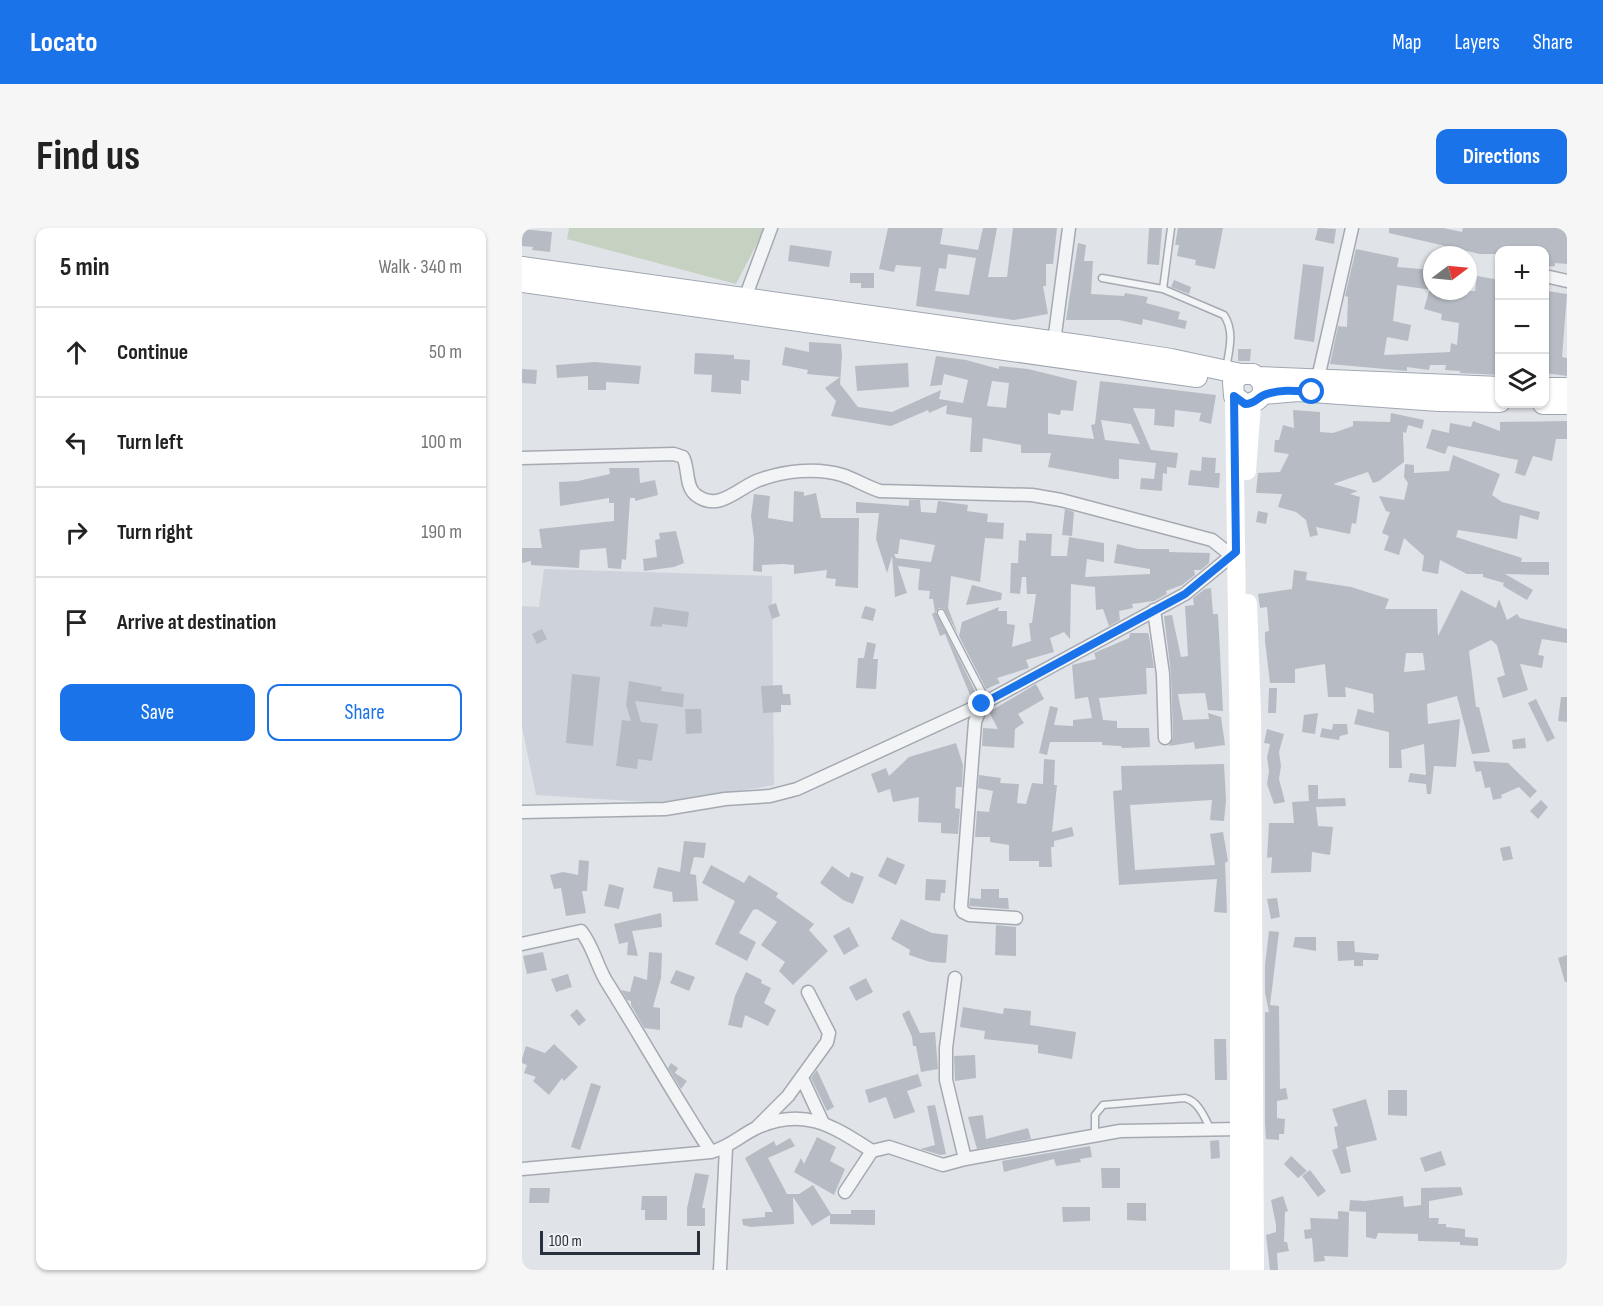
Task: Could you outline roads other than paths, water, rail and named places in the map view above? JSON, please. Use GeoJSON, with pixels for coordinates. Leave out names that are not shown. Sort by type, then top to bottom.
{"type":"FeatureCollection","features":[{"type":"Feature","properties":{"kind":"main road"},"geometry":{"type":"LineString","coordinates":[[522,267],[1171,359],[1244,386],[1318,378],[1495,387]]}},
{"type":"Feature","properties":{"kind":"main road"},"geometry":{"type":"LineString","coordinates":[[522,282],[1158,371],[1244,386],[1439,401],[1495,402]]}},
{"type":"Feature","properties":{"kind":"main road"},"geometry":{"type":"LineString","coordinates":[[1244,386],[1234,554],[1255,1270]]}},
{"type":"Feature","properties":{"kind":"main road"},"geometry":{"type":"LineString","coordinates":[[1239,1270],[1251,652],[1244,519],[1244,386]]}},
{"type":"Feature","properties":{"kind":"main road"},"geometry":{"type":"LineString","coordinates":[[1549,388],[1567,388]]}},
{"type":"Feature","properties":{"kind":"main road"},"geometry":{"type":"LineString","coordinates":[[1549,404],[1567,404]]}},
{"type":"Feature","properties":{"kind":"street"},"geometry":{"type":"LineString","coordinates":[[745,298],[771,228]]}},
{"type":"Feature","properties":{"kind":"street"},"geometry":{"type":"LineString","coordinates":[[1054,342],[1069,228]]}},
{"type":"Feature","properties":{"kind":"street"},"geometry":{"type":"LineString","coordinates":[[1318,378],[1352,228]]}},
{"type":"Feature","properties":{"kind":"street"},"geometry":{"type":"LineString","coordinates":[[1549,277],[1567,281]]}},
{"type":"Feature","properties":{"kind":"street"},"geometry":{"type":"LineString","coordinates":[[522,458],[675,454],[683,457],[687,463],[689,484],[694,494],[705,500],[732,497],[758,480],[792,472],[820,471],[843,475],[861,485],[880,491],[1032,495],[1060,500],[1212,540],[1234,554],[1202,582],[984,702],[797,789],[770,796],[725,799],[665,809],[522,812]]}},
{"type":"Feature","properties":{"kind":"street"},"geometry":{"type":"LineString","coordinates":[[1154,610],[1163,674],[1165,738]]}},
{"type":"Feature","properties":{"kind":"street"},"geometry":{"type":"LineString","coordinates":[[984,702],[975,722],[961,907],[963,912],[969,915],[1016,918]]}},
{"type":"Feature","properties":{"kind":"street"},"geometry":{"type":"LineString","coordinates":[[522,944],[581,931],[606,982],[638,1030],[657,1066],[711,1152]]}},
{"type":"Feature","properties":{"kind":"street"},"geometry":{"type":"LineString","coordinates":[[955,978],[946,1048],[946,1080],[965,1159]]}},
{"type":"Feature","properties":{"kind":"street"},"geometry":{"type":"LineString","coordinates":[[522,1169],[711,1152],[726,1148],[757,1128],[802,1078],[827,1042],[829,1033],[808,992]]}},
{"type":"Feature","properties":{"kind":"street"},"geometry":{"type":"LineString","coordinates":[[802,1078],[822,1121]]}},
{"type":"Feature","properties":{"kind":"street"},"geometry":{"type":"LineString","coordinates":[[757,1128],[803,1118],[822,1121],[872,1151]]}},
{"type":"Feature","properties":{"kind":"street"},"geometry":{"type":"LineString","coordinates":[[845,1192],[872,1151],[889,1147],[943,1165],[1095,1134],[1120,1131],[1240,1129]]}},
{"type":"Feature","properties":{"kind":"street"},"geometry":{"type":"LineString","coordinates":[[720,1270],[726,1148]]}},
{"type":"Feature","properties":{"kind":"lane"},"geometry":{"type":"LineString","coordinates":[[1163,289],[1171,228]]}},
{"type":"Feature","properties":{"kind":"lane"},"geometry":{"type":"LineString","coordinates":[[1102,278],[1163,289],[1224,315],[1230,324],[1244,386]]}},
{"type":"Feature","properties":{"kind":"lane"},"geometry":{"type":"LineString","coordinates":[[940,613],[984,702]]}},
{"type":"Feature","properties":{"kind":"lane"},"geometry":{"type":"LineString","coordinates":[[1095,1134],[1095,1116],[1103,1104],[1185,1098],[1192,1099],[1197,1105],[1210,1128]]}}]}
